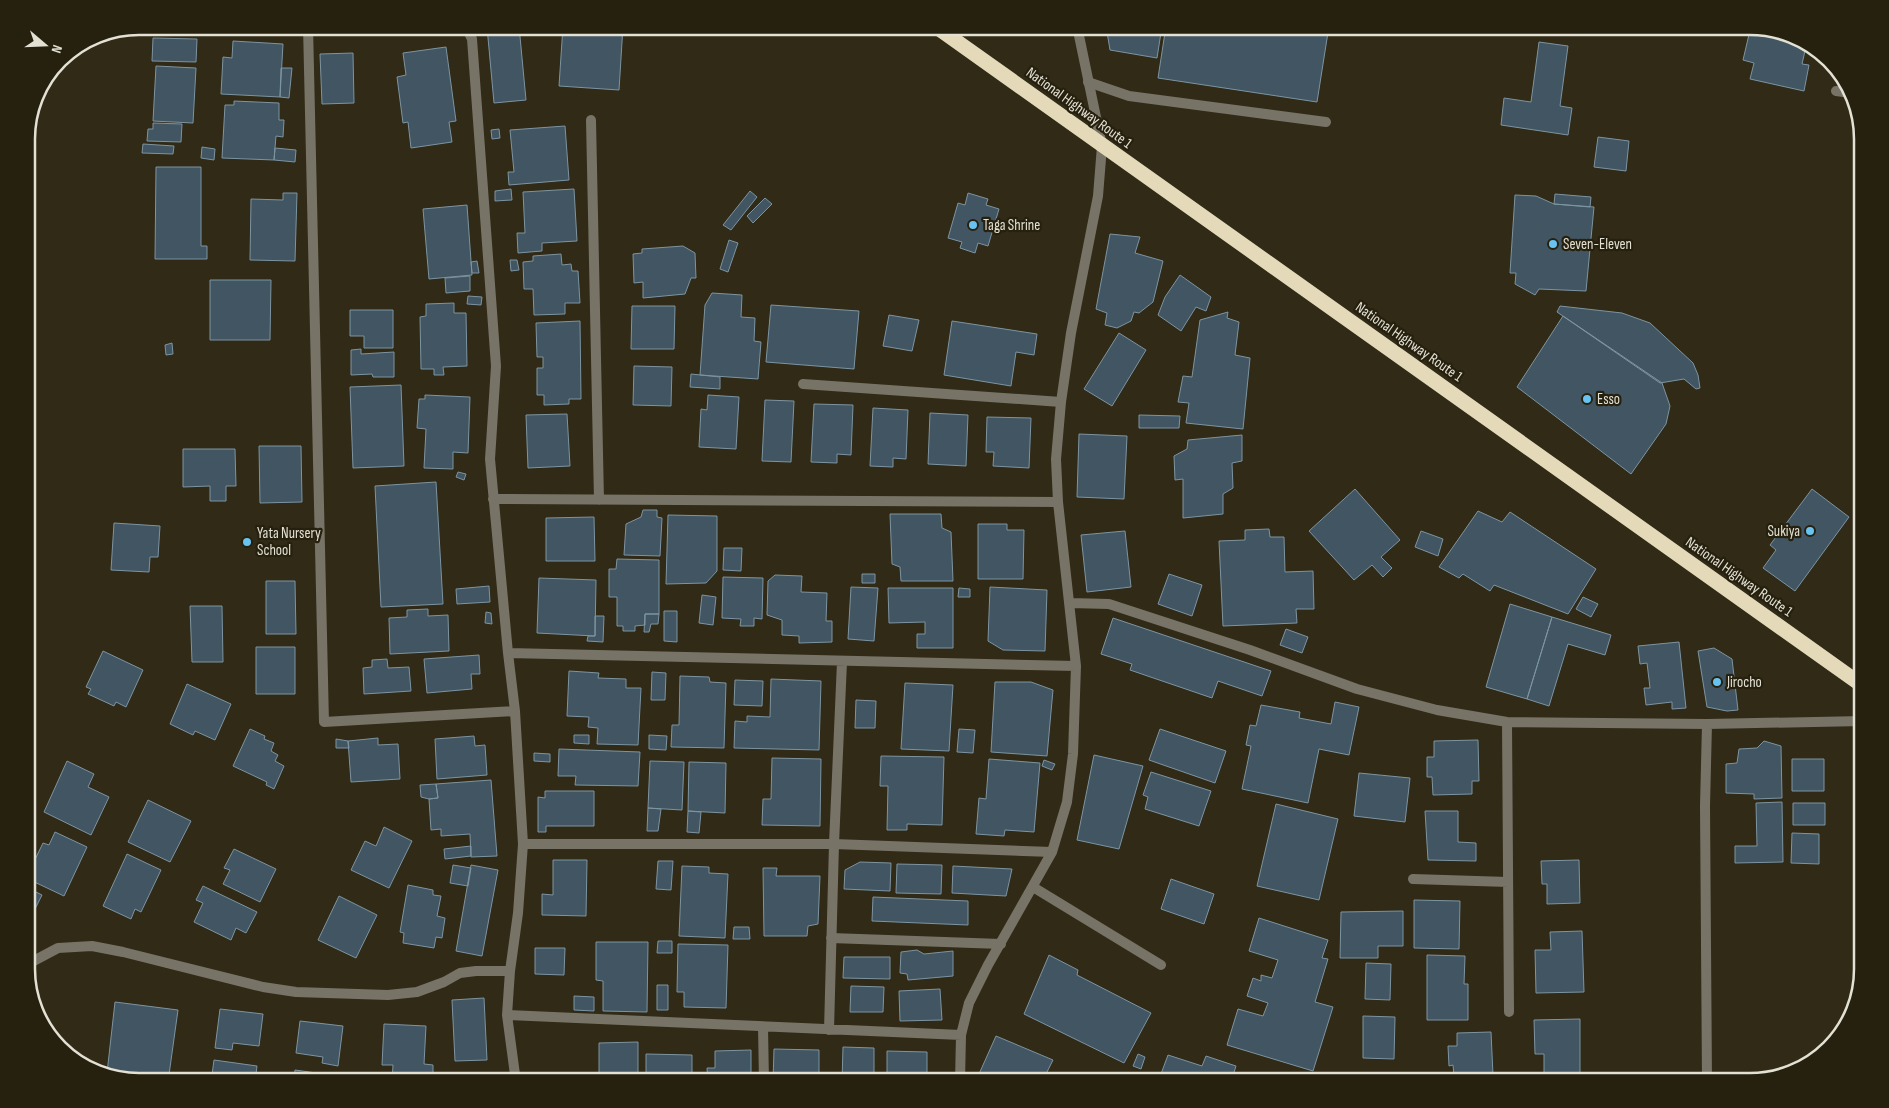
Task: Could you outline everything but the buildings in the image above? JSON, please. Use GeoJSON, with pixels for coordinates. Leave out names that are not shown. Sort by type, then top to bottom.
{"type":"FeatureCollection","features":[{"type":"Feature","properties":{"kind":"highway","name":"National Highway Route 1"},"geometry":{"type":"LineString","coordinates":[[948,35],[1854,680]]}},
{"type":"Feature","properties":{"kind":"street"},"geometry":{"type":"LineString","coordinates":[[308,35],[324,722],[515,710]]}},
{"type":"Feature","properties":{"kind":"street"},"geometry":{"type":"LineString","coordinates":[[470,35],[472,39],[496,366],[490,459],[492,499],[515,710],[523,844],[507,1015],[515,1073]]}},
{"type":"Feature","properties":{"kind":"street"},"geometry":{"type":"LineString","coordinates":[[960,1073],[961,1035],[970,1003],[988,965],[1052,852],[1067,802],[1073,754],[1076,666],[1058,502],[1056,459],[1061,402],[1071,333],[1098,196],[1102,146],[1080,35]]}},
{"type":"Feature","properties":{"kind":"street"},"geometry":{"type":"LineString","coordinates":[[1088,82],[1129,96],[1326,122]]}},
{"type":"Feature","properties":{"kind":"street"},"geometry":{"type":"LineString","coordinates":[[1836,91],[1842,92]]}},
{"type":"Feature","properties":{"kind":"street"},"geometry":{"type":"LineString","coordinates":[[592,120],[599,500]]}},
{"type":"Feature","properties":{"kind":"street"},"geometry":{"type":"LineString","coordinates":[[803,384],[1061,402]]}},
{"type":"Feature","properties":{"kind":"street"},"geometry":{"type":"LineString","coordinates":[[492,499],[1058,502]]}},
{"type":"Feature","properties":{"kind":"street"},"geometry":{"type":"LineString","coordinates":[[1070,603],[1110,604],[1250,650],[1365,691],[1437,710],[1507,722],[1707,724],[1854,721]]}},
{"type":"Feature","properties":{"kind":"street"},"geometry":{"type":"LineString","coordinates":[[508,654],[1076,666]]}},
{"type":"Feature","properties":{"kind":"street"},"geometry":{"type":"LineString","coordinates":[[829,1030],[834,844],[842,662]]}},
{"type":"Feature","properties":{"kind":"street"},"geometry":{"type":"LineString","coordinates":[[1507,722],[1509,1012]]}},
{"type":"Feature","properties":{"kind":"street"},"geometry":{"type":"LineString","coordinates":[[1707,724],[1705,806],[1707,1073]]}},
{"type":"Feature","properties":{"kind":"street"},"geometry":{"type":"LineString","coordinates":[[523,844],[834,844],[1052,852]]}},
{"type":"Feature","properties":{"kind":"street"},"geometry":{"type":"LineString","coordinates":[[1412,879],[1508,882]]}},
{"type":"Feature","properties":{"kind":"street"},"geometry":{"type":"LineString","coordinates":[[1033,887],[1161,965]]}},
{"type":"Feature","properties":{"kind":"street"},"geometry":{"type":"LineString","coordinates":[[831,938],[1001,944]]}},
{"type":"Feature","properties":{"kind":"street"},"geometry":{"type":"LineString","coordinates":[[35,960],[58,948],[92,946],[123,952],[264,988],[296,992],[388,995],[417,992],[444,982],[460,973],[510,971]]}},
{"type":"Feature","properties":{"kind":"street"},"geometry":{"type":"LineString","coordinates":[[507,1015],[961,1035]]}},
{"type":"Feature","properties":{"kind":"street"},"geometry":{"type":"LineString","coordinates":[[763,1027],[764,1073]]}},
{"type":"Feature","properties":{"kind":"place","name":"Taga Shrine"},"geometry":{"type":"Point","coordinates":[973,225]}},
{"type":"Feature","properties":{"kind":"place","name":"Seven-Eleven"},"geometry":{"type":"Point","coordinates":[1553,244]}},
{"type":"Feature","properties":{"kind":"place","name":"Esso"},"geometry":{"type":"Point","coordinates":[1587,399]}},
{"type":"Feature","properties":{"kind":"place","name":"Sukiya"},"geometry":{"type":"Point","coordinates":[1810,531]}},
{"type":"Feature","properties":{"kind":"place","name":"Yata Nursery School"},"geometry":{"type":"Point","coordinates":[247,542]}},
{"type":"Feature","properties":{"kind":"place","name":"Jirocho"},"geometry":{"type":"Point","coordinates":[1717,682]}}]}
